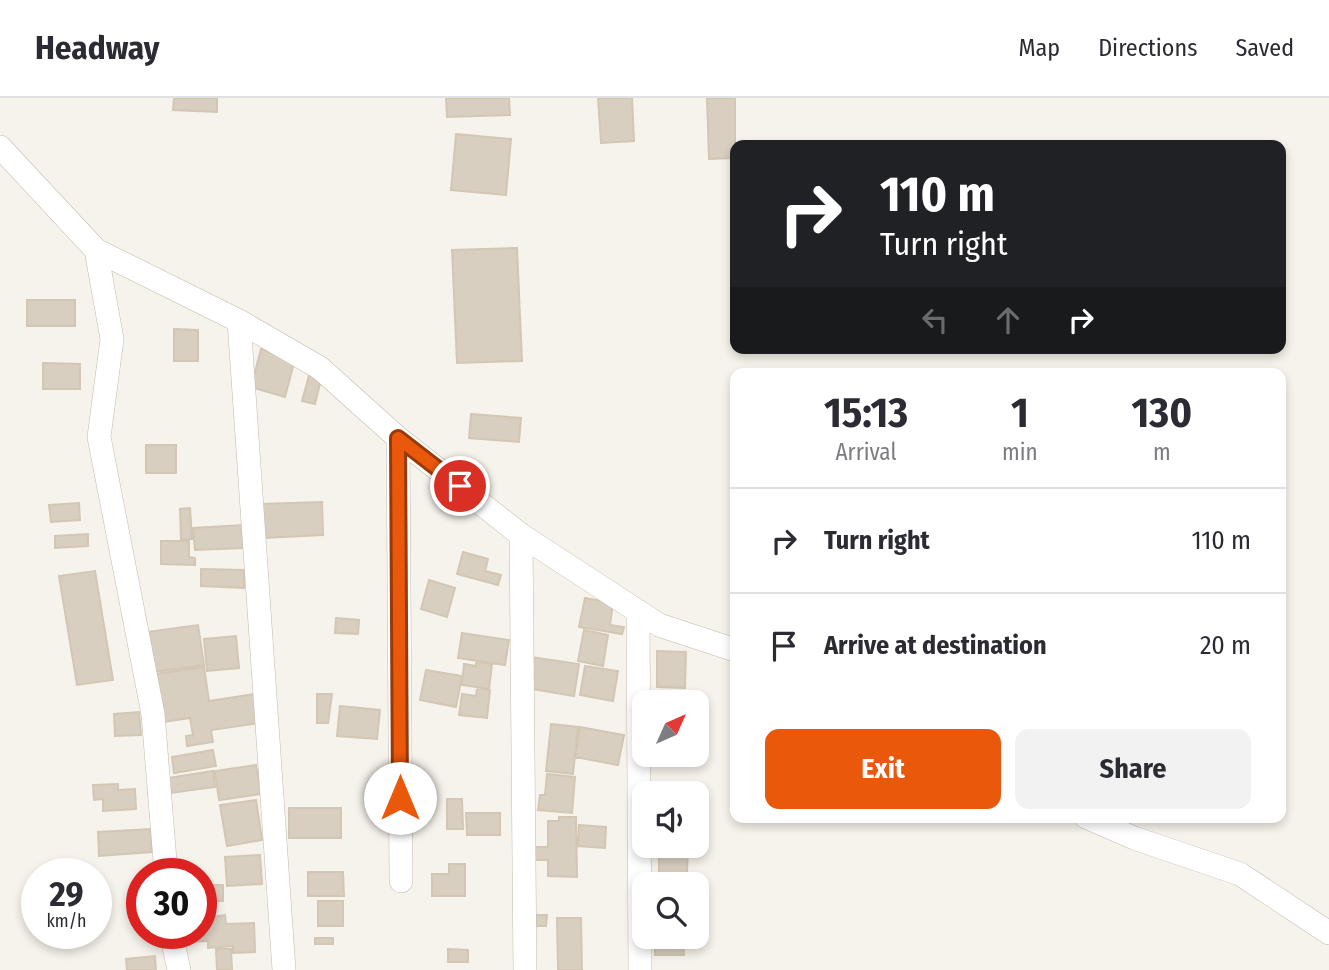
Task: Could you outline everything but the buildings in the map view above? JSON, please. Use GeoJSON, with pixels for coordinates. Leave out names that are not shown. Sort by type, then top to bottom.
{"type":"FeatureCollection","features":[{"type":"Feature","properties":{"kind":"street"},"geometry":{"type":"LineString","coordinates":[[0,147],[96,250],[239,321],[320,368],[398,438],[521,535],[659,625],[730,648]]}},
{"type":"Feature","properties":{"kind":"street"},"geometry":{"type":"LineString","coordinates":[[96,250],[112,339],[99,437],[153,714],[165,858]]}},
{"type":"Feature","properties":{"kind":"street"},"geometry":{"type":"LineString","coordinates":[[239,321],[284,970]]}},
{"type":"Feature","properties":{"kind":"street"},"geometry":{"type":"LineString","coordinates":[[398,438],[401,881]]}},
{"type":"Feature","properties":{"kind":"street"},"geometry":{"type":"LineString","coordinates":[[521,535],[525,970]]}},
{"type":"Feature","properties":{"kind":"street"},"geometry":{"type":"LineString","coordinates":[[638,611],[640,970]]}},
{"type":"Feature","properties":{"kind":"street"},"geometry":{"type":"LineString","coordinates":[[1100,823],[1134,838],[1240,874],[1329,933]]}},
{"type":"Feature","properties":{"kind":"street"},"geometry":{"type":"LineString","coordinates":[[174,949],[179,970]]}},
{"type":"Feature","properties":{"kind":"route"},"geometry":{"type":"LineString","coordinates":[[400,798],[398,438],[460,486]]}}]}
